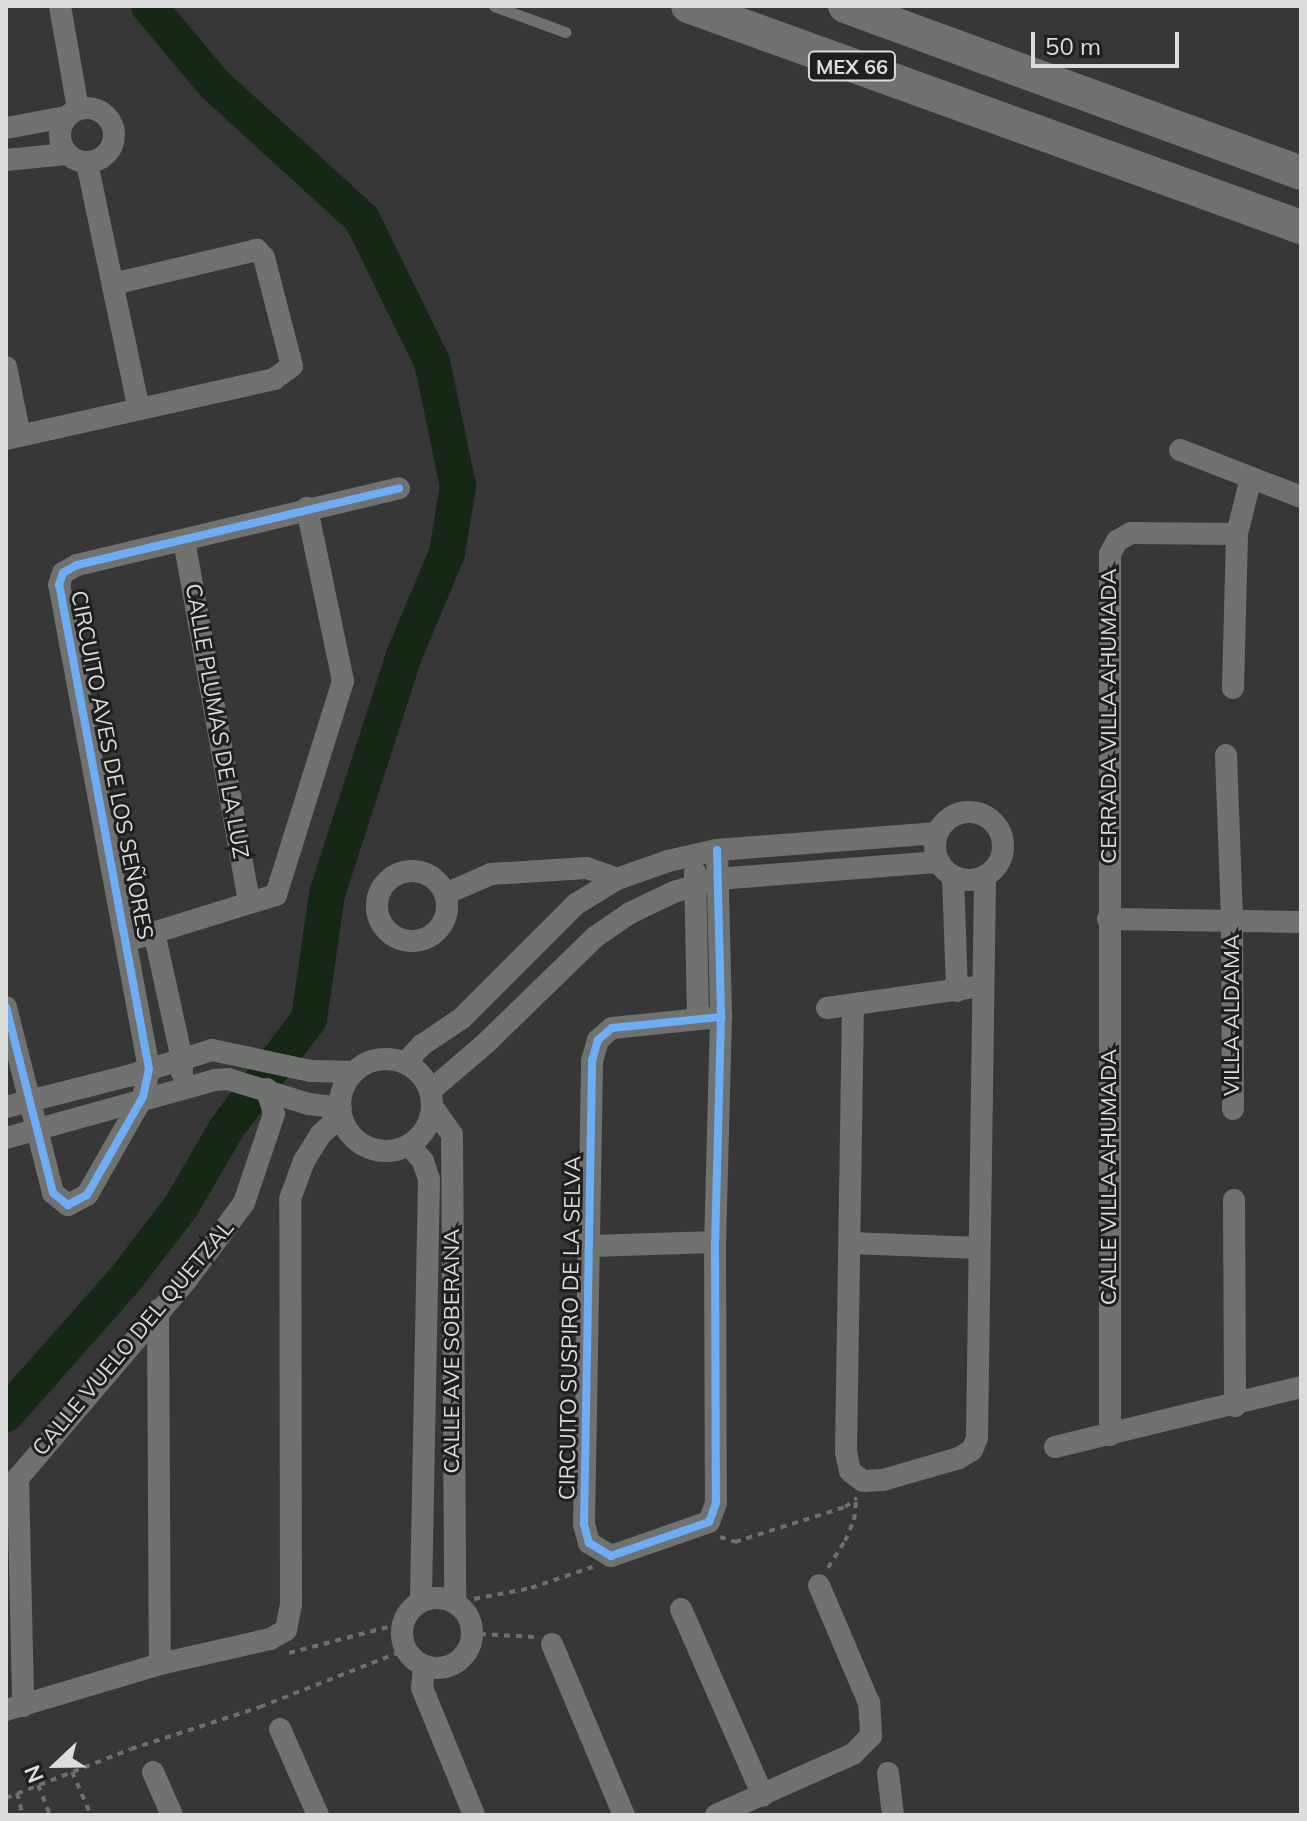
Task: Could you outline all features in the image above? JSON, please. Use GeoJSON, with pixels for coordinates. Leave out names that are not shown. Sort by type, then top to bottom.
{"type":"FeatureCollection","features":[{"type":"Feature","properties":{"kind":"main road","name":"MEX 66"},"geometry":{"type":"LineString","coordinates":[[688,6],[1301,227]]}},
{"type":"Feature","properties":{"kind":"main road","name":"MEX 66"},"geometry":{"type":"LineString","coordinates":[[845,6],[1301,173]]}},
{"type":"Feature","properties":{"kind":"street"},"geometry":{"type":"LineString","coordinates":[[60,6],[72,113],[60,140],[77,158],[113,284],[139,409]]}},
{"type":"Feature","properties":{"kind":"street"},"geometry":{"type":"LineString","coordinates":[[6,128],[97,109],[111,121],[114,130],[111,149],[96,161],[77,158],[6,160]]}},
{"type":"Feature","properties":{"kind":"street"},"geometry":{"type":"LineString","coordinates":[[6,367],[13,438],[274,379],[292,366],[264,258],[257,250],[113,284]]}},
{"type":"Feature","properties":{"kind":"street"},"geometry":{"type":"LineString","coordinates":[[1180,450],[1301,497]]}},
{"type":"Feature","properties":{"kind":"street"},"geometry":{"type":"LineString","coordinates":[[1233,688],[1237,534],[1251,478]]}},
{"type":"Feature","properties":{"kind":"street","name":"CIRCUITO AVES DE LOS SEÑORES"},"geometry":{"type":"LineString","coordinates":[[149,1069],[59,585],[63,573],[77,565],[399,488]]}},
{"type":"Feature","properties":{"kind":"street","name":"CIRCUITO AVES DE LOS SEÑORES"},"geometry":{"type":"LineString","coordinates":[[127,941],[276,895],[343,681],[307,508]]}},
{"type":"Feature","properties":{"kind":"street","name":"CERRADA VILLA AHUMADA"},"geometry":{"type":"LineString","coordinates":[[1108,919],[1110,554],[1117,541],[1131,533],[1237,534]]}},
{"type":"Feature","properties":{"kind":"street","name":"CALLE PLUMAS DE LA LUZ"},"geometry":{"type":"LineString","coordinates":[[184,540],[249,901]]}},
{"type":"Feature","properties":{"kind":"street","name":"VILLA ALDAMA"},"geometry":{"type":"LineString","coordinates":[[1226,755],[1232,921],[1233,1109]]}},
{"type":"Feature","properties":{"kind":"street"},"geometry":{"type":"LineString","coordinates":[[431,1098],[418,1072],[405,1063],[385,1059],[369,1062],[354,1072],[344,1084],[341,1112],[354,1139],[367,1147],[383,1151],[409,1145],[422,1134],[431,1098],[595,937],[630,913],[706,882],[946,869],[975,880],[985,876],[999,862],[1003,842],[995,823],[978,812],[968,811],[949,817],[934,843],[946,869],[957,991]]}},
{"type":"Feature","properties":{"kind":"street"},"geometry":{"type":"LineString","coordinates":[[405,1063],[422,1045],[462,1018],[576,904],[617,879],[693,854],[717,850],[937,833]]}},
{"type":"Feature","properties":{"kind":"street"},"geometry":{"type":"LineString","coordinates":[[698,1019],[706,882],[717,850]]}},
{"type":"Feature","properties":{"kind":"street"},"geometry":{"type":"LineString","coordinates":[[611,1556],[709,1522],[716,1503],[715,1242],[721,1017],[706,882],[693,854]]}},
{"type":"Feature","properties":{"kind":"street"},"geometry":{"type":"LineString","coordinates":[[445,894],[491,874],[587,868],[617,879]]}},
{"type":"Feature","properties":{"kind":"street"},"geometry":{"type":"LineString","coordinates":[[853,1005],[846,1452],[850,1471],[860,1490],[883,1480],[959,1458],[972,1450],[977,1438],[981,986],[985,876]]}},
{"type":"Feature","properties":{"kind":"street"},"geometry":{"type":"LineString","coordinates":[[1108,919],[1301,922]]}},
{"type":"Feature","properties":{"kind":"street","name":"CALLE VILLA AHUMADA"},"geometry":{"type":"LineString","coordinates":[[1108,919],[1110,1435]]}},
{"type":"Feature","properties":{"kind":"street","name":"CIRCUITO AVES DE LOS SEÑORES"},"geometry":{"type":"LineString","coordinates":[[154,932],[182,1059],[181,1087]]}},
{"type":"Feature","properties":{"kind":"street"},"geometry":{"type":"LineString","coordinates":[[827,1008],[981,986]]}},
{"type":"Feature","properties":{"kind":"street"},"geometry":{"type":"LineString","coordinates":[[6,1007],[17,1106],[37,1131],[53,1193],[68,1205],[87,1195],[143,1097],[149,1069]]}},
{"type":"Feature","properties":{"kind":"street","name":"CIRCUITO SUSPIRO DE LA SELVA"},"geometry":{"type":"LineString","coordinates":[[611,1556],[589,1543],[584,1524],[592,1061],[598,1040],[612,1028],[721,1017]]}},
{"type":"Feature","properties":{"kind":"street"},"geometry":{"type":"LineString","coordinates":[[17,1106],[212,1050],[311,1071],[354,1072]]}},
{"type":"Feature","properties":{"kind":"street"},"geometry":{"type":"LineString","coordinates":[[6,1135],[37,1131],[181,1087],[228,1079],[341,1112]]}},
{"type":"Feature","properties":{"kind":"street","name":"CALLE VUELO DEL QUETZAL"},"geometry":{"type":"LineString","coordinates":[[12,1484],[188,1278],[244,1203],[274,1114],[267,1089]]}},
{"type":"Feature","properties":{"kind":"street","name":"CALLE AVE SOBERANA"},"geometry":{"type":"LineString","coordinates":[[431,1098],[452,1135],[455,1602]]}},
{"type":"Feature","properties":{"kind":"street"},"geometry":{"type":"LineString","coordinates":[[12,1484],[15,1708],[160,1664],[270,1639],[286,1630],[291,1605],[290,1199],[304,1161],[321,1134],[341,1112]]}},
{"type":"Feature","properties":{"kind":"street","name":"CALLE AVE SOBERANA"},"geometry":{"type":"LineString","coordinates":[[409,1145],[423,1161],[429,1179],[421,1600]]}},
{"type":"Feature","properties":{"kind":"street"},"geometry":{"type":"LineString","coordinates":[[1234,1200],[1235,1406]]}},
{"type":"Feature","properties":{"kind":"street","name":"CIRCUITO SUSPIRO DE LA SELVA"},"geometry":{"type":"LineString","coordinates":[[591,1246],[715,1242]]}},
{"type":"Feature","properties":{"kind":"street"},"geometry":{"type":"LineString","coordinates":[[850,1243],[979,1248]]}},
{"type":"Feature","properties":{"kind":"street"},"geometry":{"type":"LineString","coordinates":[[158,1310],[160,1664]]}},
{"type":"Feature","properties":{"kind":"street"},"geometry":{"type":"LineString","coordinates":[[1055,1447],[1235,1406],[1301,1387]]}},
{"type":"Feature","properties":{"kind":"street"},"geometry":{"type":"LineString","coordinates":[[716,1815],[853,1754],[871,1736],[869,1703],[819,1585]]}},
{"type":"Feature","properties":{"kind":"street"},"geometry":{"type":"LineString","coordinates":[[438,1597],[455,1602],[471,1622],[473,1635],[461,1659],[437,1669],[424,1666],[405,1650],[403,1623],[410,1609],[421,1600],[438,1597]]}},
{"type":"Feature","properties":{"kind":"street"},"geometry":{"type":"LineString","coordinates":[[681,1609],[763,1796]]}},
{"type":"Feature","properties":{"kind":"street"},"geometry":{"type":"LineString","coordinates":[[552,1644],[624,1815]]}},
{"type":"Feature","properties":{"kind":"street"},"geometry":{"type":"LineString","coordinates":[[424,1666],[422,1688],[474,1815]]}},
{"type":"Feature","properties":{"kind":"street"},"geometry":{"type":"LineString","coordinates":[[280,1729],[318,1815]]}},
{"type":"Feature","properties":{"kind":"street"},"geometry":{"type":"LineString","coordinates":[[153,1772],[172,1815]]}},
{"type":"Feature","properties":{"kind":"street"},"geometry":{"type":"LineString","coordinates":[[888,1773],[893,1815]]}},
{"type":"Feature","properties":{"kind":"lane"},"geometry":{"type":"LineString","coordinates":[[494,6],[565,32]]}},
{"type":"Feature","properties":{"kind":"path"},"geometry":{"type":"LineString","coordinates":[[709,1522],[721,1539],[735,1542],[845,1507],[860,1490]]}},
{"type":"Feature","properties":{"kind":"path"},"geometry":{"type":"LineString","coordinates":[[819,1585],[845,1541],[854,1520],[860,1490]]}},
{"type":"Feature","properties":{"kind":"path"},"geometry":{"type":"LineString","coordinates":[[455,1602],[569,1577],[611,1556]]}},
{"type":"Feature","properties":{"kind":"path"},"geometry":{"type":"LineString","coordinates":[[471,1622],[480,1634],[536,1637],[552,1644]]}},
{"type":"Feature","properties":{"kind":"path"},"geometry":{"type":"LineString","coordinates":[[270,1639],[276,1652],[292,1653],[403,1623]]}},
{"type":"Feature","properties":{"kind":"path"},"geometry":{"type":"LineString","coordinates":[[6,1798],[260,1707],[405,1650]]}},
{"type":"Feature","properties":{"kind":"path"},"geometry":{"type":"LineString","coordinates":[[72,1772],[91,1815]]}},
{"type":"Feature","properties":{"kind":"path"},"geometry":{"type":"LineString","coordinates":[[38,1785],[50,1815]]}},
{"type":"Feature","properties":{"kind":"path"},"geometry":{"type":"LineString","coordinates":[[17,1793],[23,1815]]}},
{"type":"Feature","properties":{"kind":"waterway"},"geometry":{"type":"LineString","coordinates":[[6,1414],[127,1277],[182,1205],[226,1129],[309,1019],[327,894],[405,653],[447,553],[458,486],[432,362],[362,219],[215,85],[149,6]]}},
{"type":"Feature","properties":{"kind":"cycle path"},"geometry":{"type":"LineString","coordinates":[[6,1007],[53,1193],[68,1205],[87,1195],[143,1097],[149,1069],[59,585],[63,573],[77,565],[399,488]]}},
{"type":"Feature","properties":{"kind":"cycle path"},"geometry":{"type":"LineString","coordinates":[[717,850],[721,1017],[715,1242],[716,1503],[709,1522],[611,1556],[589,1543],[584,1524],[592,1061],[598,1040],[612,1028],[721,1017]]}}]}
